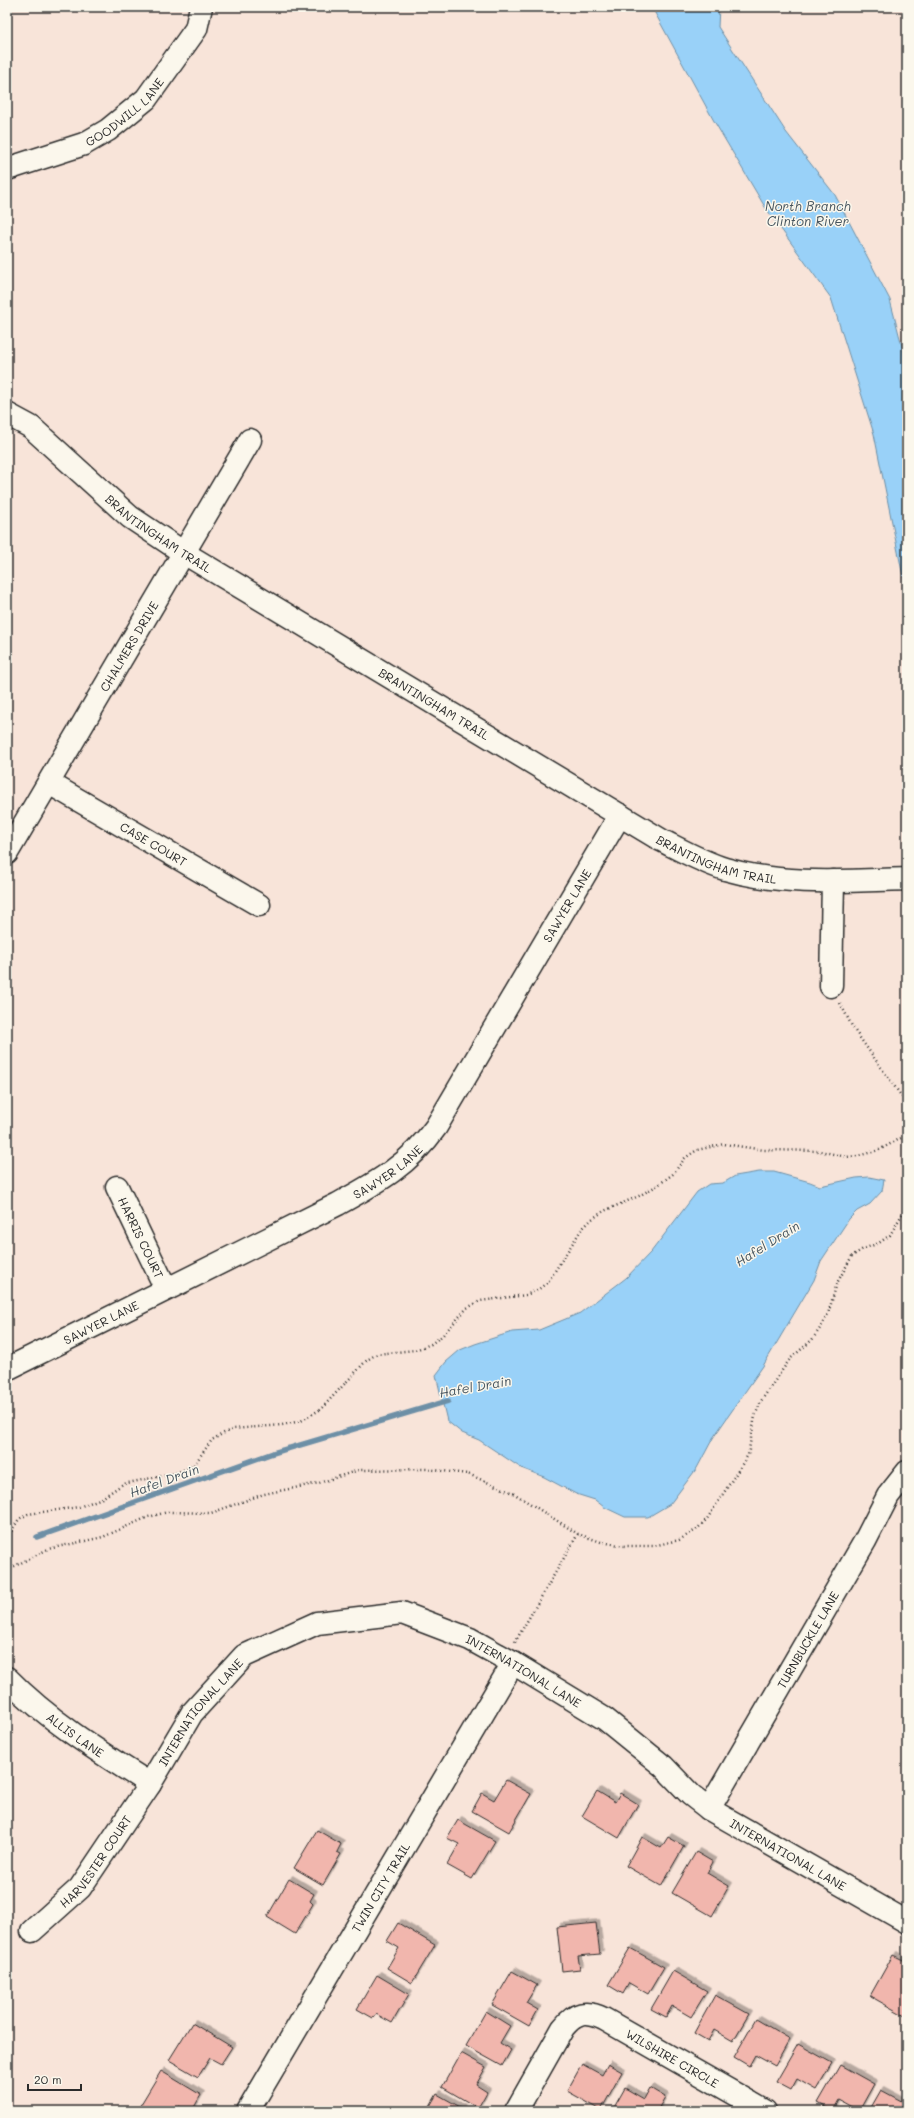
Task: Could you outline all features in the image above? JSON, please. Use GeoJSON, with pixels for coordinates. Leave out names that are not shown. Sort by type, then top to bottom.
{"type":"FeatureCollection","features":[{"type":"Feature","properties":{"kind":"street","name":"GOODWILL LANE"},"geometry":{"type":"LineString","coordinates":[[7,169],[84,144],[108,130],[146,99],[196,29],[201,7]]}},
{"type":"Feature","properties":{"kind":"street","name":"BRANTINGHAM TRAIL"},"geometry":{"type":"LineString","coordinates":[[7,414],[31,427],[130,517],[184,553],[620,815],[694,857],[724,868],[785,880],[833,881],[907,879]]}},
{"type":"Feature","properties":{"kind":"street","name":"CHALMERS DRIVE"},"geometry":{"type":"LineString","coordinates":[[7,853],[250,440]]}},
{"type":"Feature","properties":{"kind":"street","name":"CASE COURT"},"geometry":{"type":"LineString","coordinates":[[49,783],[259,905]]}},
{"type":"Feature","properties":{"kind":"street","name":"SAWYER LANE"},"geometry":{"type":"LineString","coordinates":[[7,1369],[370,1187],[402,1165],[422,1147],[436,1127],[620,815]]}},
{"type":"Feature","properties":{"kind":"street"},"geometry":{"type":"LineString","coordinates":[[831,986],[833,881]]}},
{"type":"Feature","properties":{"kind":"street","name":"HARRIS COURT"},"geometry":{"type":"LineString","coordinates":[[118,1187],[166,1289]]}},
{"type":"Feature","properties":{"kind":"street","name":"TURNBUCKLE LANE"},"geometry":{"type":"LineString","coordinates":[[709,1809],[865,1541],[888,1496],[907,1472]]}},
{"type":"Feature","properties":{"kind":"street","name":"INTERNATIONAL LANE"},"geometry":{"type":"LineString","coordinates":[[150,1784],[192,1713],[244,1656],[317,1623],[402,1613],[470,1639],[575,1700],[629,1737],[664,1766],[691,1795],[709,1809],[907,1922]]}},
{"type":"Feature","properties":{"kind":"street","name":"TWIN CITY TRAIL"},"geometry":{"type":"LineString","coordinates":[[248,2111],[509,1661]]}},
{"type":"Feature","properties":{"kind":"street","name":"ALLIS LANE"},"geometry":{"type":"LineString","coordinates":[[7,1678],[24,1696],[76,1737],[150,1784]]}},
{"type":"Feature","properties":{"kind":"street","name":"HARVESTER COURT"},"geometry":{"type":"LineString","coordinates":[[32,1931],[80,1888],[150,1784]]}},
{"type":"Feature","properties":{"kind":"street","name":"WILSHIRE CIRCLE"},"geometry":{"type":"LineString","coordinates":[[516,2111],[568,2021],[578,2015],[591,2013],[765,2111]]}},
{"type":"Feature","properties":{"kind":"path"},"geometry":{"type":"LineString","coordinates":[[831,986],[853,1028],[907,1104]]}},
{"type":"Feature","properties":{"kind":"path"},"geometry":{"type":"LineString","coordinates":[[7,1538],[19,1519],[28,1514],[78,1507],[102,1498],[123,1484],[176,1474],[193,1466],[212,1440],[233,1429],[282,1425],[301,1421],[321,1409],[368,1360],[377,1354],[415,1350],[431,1344],[442,1336],[467,1308],[480,1301],[526,1295],[539,1289],[548,1282],[581,1230],[592,1219],[604,1211],[639,1196],[658,1185],[673,1174],[685,1158],[697,1150],[724,1144],[764,1150],[820,1151],[846,1157],[858,1156],[879,1150],[907,1135]]}},
{"type":"Feature","properties":{"kind":"path"},"geometry":{"type":"LineString","coordinates":[[7,1570],[48,1549],[103,1537],[148,1517],[168,1512],[211,1513],[264,1494],[319,1483],[359,1470],[426,1469],[468,1474],[515,1494],[578,1534],[601,1542],[625,1546],[653,1546],[679,1540],[696,1530],[707,1519],[748,1455],[755,1416],[772,1384],[790,1359],[812,1340],[821,1327],[828,1314],[837,1283],[852,1256],[863,1249],[879,1243],[890,1235],[907,1206]]}},
{"type":"Feature","properties":{"kind":"path"},"geometry":{"type":"LineString","coordinates":[[509,1661],[578,1534]]}},
{"type":"Feature","properties":{"kind":"water","name":"North Branch Clinton River"},"geometry":{"type":"Polygon","coordinates":[[[655,7],[719,7],[718,27],[786,132],[835,195],[890,300],[907,365],[907,596],[874,434],[831,298],[765,207],[714,121],[655,13],[655,7]]]}},
{"type":"Feature","properties":{"kind":"water"},"geometry":{"type":"Polygon","coordinates":[[[759,1172],[774,1172],[820,1186],[856,1178],[869,1177],[884,1180],[882,1191],[870,1204],[857,1211],[849,1219],[821,1261],[814,1280],[763,1366],[713,1438],[697,1468],[670,1504],[648,1517],[625,1517],[604,1507],[595,1500],[576,1494],[544,1477],[521,1468],[479,1440],[462,1433],[447,1421],[436,1375],[446,1362],[460,1350],[512,1332],[539,1330],[580,1313],[626,1278],[651,1252],[697,1192],[709,1184],[723,1183],[735,1176],[759,1172]]]}},
{"type":"Feature","properties":{"kind":"building"},"geometry":{"type":"Polygon","coordinates":[[[506,1780],[531,1794],[509,1832],[472,1811],[482,1793],[494,1800],[506,1780]]]}},
{"type":"Feature","properties":{"kind":"building"},"geometry":{"type":"Polygon","coordinates":[[[597,1791],[615,1802],[620,1793],[638,1804],[619,1838],[582,1816],[597,1791]]]}},
{"type":"Feature","properties":{"kind":"building"},"geometry":{"type":"Polygon","coordinates":[[[458,1820],[495,1841],[472,1879],[447,1865],[459,1844],[447,1838],[458,1820]]]}},
{"type":"Feature","properties":{"kind":"building"},"geometry":{"type":"Polygon","coordinates":[[[317,1830],[341,1844],[337,1852],[341,1854],[323,1885],[294,1868],[317,1830]]]}},
{"type":"Feature","properties":{"kind":"building"},"geometry":{"type":"Polygon","coordinates":[[[642,1837],[661,1848],[668,1837],[684,1846],[661,1886],[626,1866],[642,1837]]]}},
{"type":"Feature","properties":{"kind":"building"},"geometry":{"type":"Polygon","coordinates":[[[696,1852],[713,1862],[707,1873],[729,1886],[712,1916],[672,1893],[696,1852]]]}},
{"type":"Feature","properties":{"kind":"building"},"geometry":{"type":"Polygon","coordinates":[[[289,1879],[314,1894],[310,1901],[313,1904],[295,1934],[267,1917],[289,1879]]]}},
{"type":"Feature","properties":{"kind":"building"},"geometry":{"type":"Polygon","coordinates":[[[398,1923],[435,1945],[412,1983],[387,1968],[399,1948],[387,1941],[398,1923]]]}},
{"type":"Feature","properties":{"kind":"building"},"geometry":{"type":"Polygon","coordinates":[[[596,1923],[600,1954],[578,1956],[580,1969],[562,1971],[557,1927],[596,1923]]]}},
{"type":"Feature","properties":{"kind":"building"},"geometry":{"type":"Polygon","coordinates":[[[630,1948],[664,1967],[648,1994],[629,1983],[623,1994],[608,1985],[630,1948]]]}},
{"type":"Feature","properties":{"kind":"building"},"geometry":{"type":"Polygon","coordinates":[[[893,1955],[907,1962],[907,1971],[904,1976],[907,1977],[907,2017],[870,1996],[893,1955]]]}},
{"type":"Feature","properties":{"kind":"building"},"geometry":{"type":"Polygon","coordinates":[[[512,1971],[537,1985],[526,2003],[538,2010],[529,2026],[492,2005],[512,1971]]]}},
{"type":"Feature","properties":{"kind":"building"},"geometry":{"type":"Polygon","coordinates":[[[673,1971],[707,1991],[691,2017],[672,2006],[666,2017],[651,2009],[673,1971]]]}},
{"type":"Feature","properties":{"kind":"building"},"geometry":{"type":"Polygon","coordinates":[[[377,1975],[409,1994],[392,2023],[376,2014],[373,2018],[357,2009],[377,1975]]]}},
{"type":"Feature","properties":{"kind":"building"},"geometry":{"type":"Polygon","coordinates":[[[715,1995],[749,2014],[733,2041],[714,2030],[708,2041],[694,2033],[715,1995]]]}},
{"type":"Feature","properties":{"kind":"building"},"geometry":{"type":"Polygon","coordinates":[[[486,2011],[510,2026],[500,2043],[511,2050],[502,2066],[466,2046],[486,2011]]]}},
{"type":"Feature","properties":{"kind":"building"},"geometry":{"type":"Polygon","coordinates":[[[756,2019],[790,2039],[775,2066],[755,2055],[749,2066],[734,2057],[756,2019]]]}},
{"type":"Feature","properties":{"kind":"building"},"geometry":{"type":"Polygon","coordinates":[[[192,2023],[232,2047],[221,2064],[210,2058],[198,2077],[169,2060],[192,2023]]]}},
{"type":"Feature","properties":{"kind":"building"},"geometry":{"type":"Polygon","coordinates":[[[798,2044],[832,2063],[816,2090],[797,2079],[791,2090],[776,2082],[798,2044]]]}},
{"type":"Feature","properties":{"kind":"building"},"geometry":{"type":"Polygon","coordinates":[[[461,2053],[486,2067],[476,2085],[487,2092],[478,2108],[442,2087],[461,2053]]]}},
{"type":"Feature","properties":{"kind":"building"},"geometry":{"type":"Polygon","coordinates":[[[582,2064],[602,2075],[608,2064],[622,2072],[601,2110],[567,2091],[582,2064]]]}},
{"type":"Feature","properties":{"kind":"building"},"geometry":{"type":"Polygon","coordinates":[[[840,2065],[874,2084],[859,2111],[839,2100],[833,2111],[818,2103],[840,2065]]]}},
{"type":"Feature","properties":{"kind":"building"},"geometry":{"type":"Polygon","coordinates":[[[161,2071],[201,2095],[192,2111],[187,2111],[179,2106],[176,2111],[142,2111],[138,2109],[161,2071]]]}},
{"type":"Feature","properties":{"kind":"building"},"geometry":{"type":"Polygon","coordinates":[[[625,2088],[644,2099],[650,2088],[665,2097],[657,2111],[612,2111],[625,2088]]]}},
{"type":"Feature","properties":{"kind":"building"},"geometry":{"type":"Polygon","coordinates":[[[881,2090],[907,2104],[907,2111],[869,2111],[881,2090]]]}},
{"type":"Feature","properties":{"kind":"building"},"geometry":{"type":"Polygon","coordinates":[[[437,2094],[462,2108],[460,2111],[427,2111],[437,2094]]]}},
{"type":"Feature","properties":{"kind":"waterway","name":"Hafel Drain"},"geometry":{"type":"LineString","coordinates":[[37,1537],[273,1453],[448,1401]]}}]}
